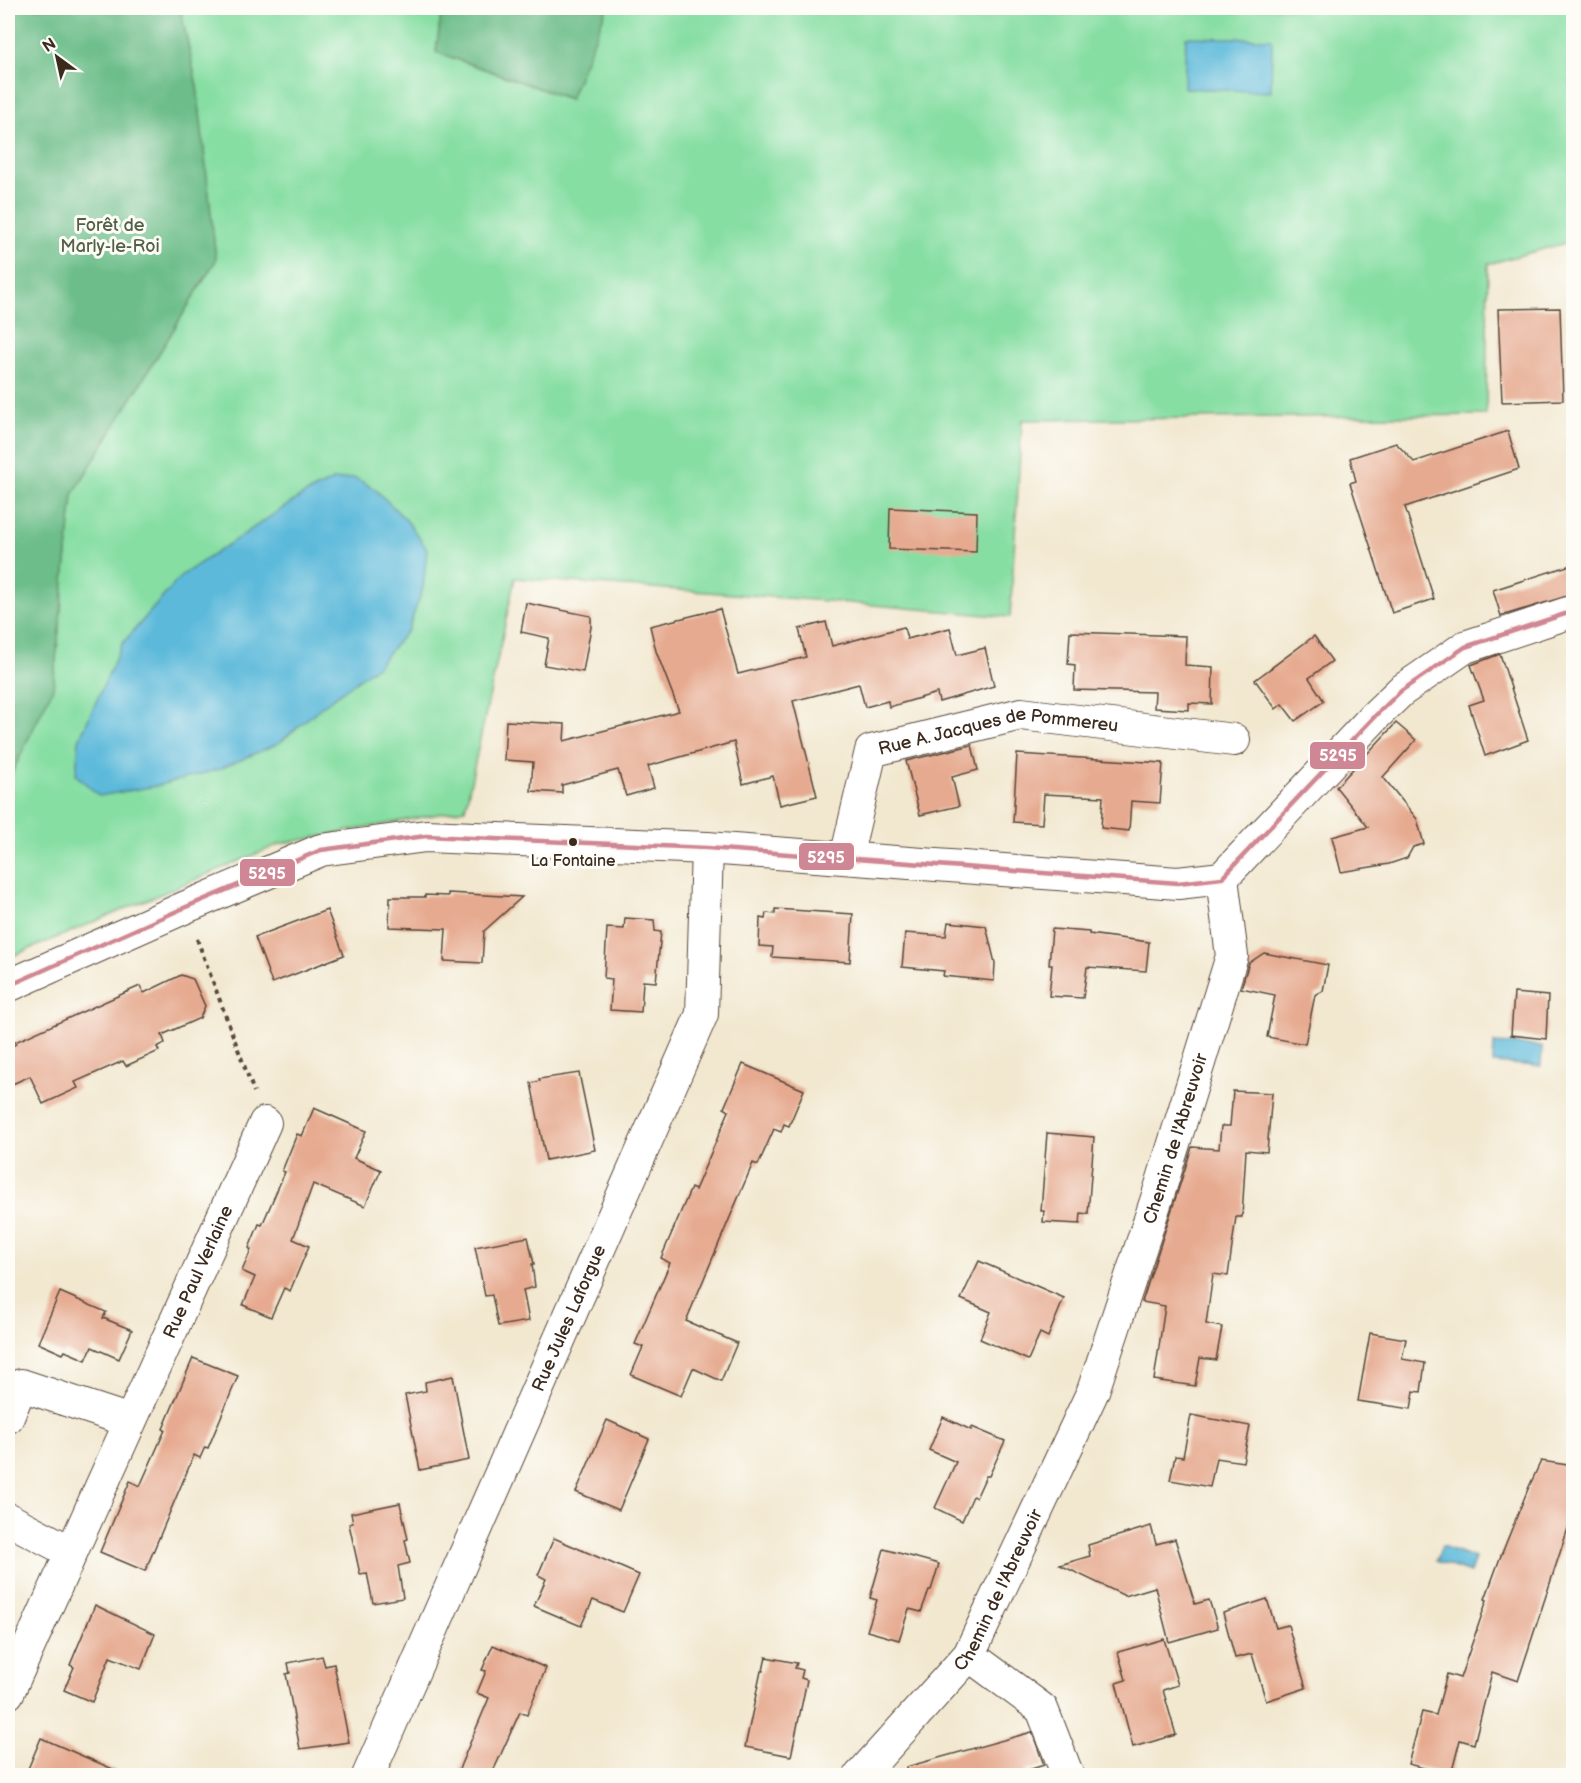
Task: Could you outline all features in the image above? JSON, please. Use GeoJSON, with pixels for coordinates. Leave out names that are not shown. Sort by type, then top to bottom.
{"type":"FeatureCollection","features":[{"type":"Feature","properties":{"kind":"street"},"geometry":{"type":"LineString","coordinates":[[8,986],[321,850],[426,836],[707,848],[1178,883],[1222,878],[1401,691],[1465,647],[1574,611]]}},
{"type":"Feature","properties":{"kind":"street","name":"Rue A. Jacques de Pommereu"},"geometry":{"type":"LineString","coordinates":[[846,858],[871,751],[1022,714],[1234,740]]}},
{"type":"Feature","properties":{"kind":"street","name":"Rue Jules Laforgue"},"geometry":{"type":"LineString","coordinates":[[368,1776],[702,1014],[707,848]]}},
{"type":"Feature","properties":{"kind":"street","name":"Chemin de l'Abreuvoir"},"geometry":{"type":"LineString","coordinates":[[860,1776],[969,1655],[1093,1391],[1160,1192],[1232,956],[1222,878]]}},
{"type":"Feature","properties":{"kind":"street","name":"Rue Paul Verlaine"},"geometry":{"type":"LineString","coordinates":[[8,1693],[265,1123]]}},
{"type":"Feature","properties":{"kind":"street"},"geometry":{"type":"LineString","coordinates":[[8,1417],[21,1386],[130,1421]]}},
{"type":"Feature","properties":{"kind":"street"},"geometry":{"type":"LineString","coordinates":[[8,1519],[71,1552]]}},
{"type":"Feature","properties":{"kind":"street"},"geometry":{"type":"LineString","coordinates":[[969,1655],[1042,1709],[1068,1776]]}},
{"type":"Feature","properties":{"kind":"path"},"geometry":{"type":"LineString","coordinates":[[186,907],[265,1123]]}},
{"type":"Feature","properties":{"kind":"green space","name":"Forêt de Marly-le-Roi"},"geometry":{"type":"Polygon","coordinates":[[[8,8],[180,8],[197,86],[216,260],[73,494],[53,688],[8,781],[8,8]]]}},
{"type":"Feature","properties":{"kind":"green space"},"geometry":{"type":"Polygon","coordinates":[[[180,8],[442,8],[436,52],[569,99],[607,8],[1573,8],[1573,241],[1488,264],[1486,415],[1022,420],[1010,617],[515,578],[465,809],[280,844],[8,958],[8,781],[53,687],[73,494],[216,260],[197,86],[180,8]]]}},
{"type":"Feature","properties":{"kind":"green space"},"geometry":{"type":"Polygon","coordinates":[[[442,8],[607,8],[570,99],[436,52],[442,8]]]}},
{"type":"Feature","properties":{"kind":"water"},"geometry":{"type":"Polygon","coordinates":[[[1186,37],[1272,39],[1271,92],[1184,88],[1186,37]]]}},
{"type":"Feature","properties":{"kind":"water"},"geometry":{"type":"Polygon","coordinates":[[[355,478],[375,489],[407,521],[427,549],[423,588],[408,630],[378,665],[320,708],[279,743],[220,769],[156,786],[99,796],[76,775],[79,740],[122,644],[182,575],[303,495],[333,480],[355,478]]]}},
{"type":"Feature","properties":{"kind":"water"},"geometry":{"type":"Polygon","coordinates":[[[1494,1043],[1542,1046],[1541,1066],[1493,1063],[1494,1043]]]}},
{"type":"Feature","properties":{"kind":"water"},"geometry":{"type":"Polygon","coordinates":[[[1442,1546],[1475,1558],[1470,1573],[1436,1561],[1442,1546]]]}},
{"type":"Feature","properties":{"kind":"building"},"geometry":{"type":"Polygon","coordinates":[[[1560,308],[1563,400],[1502,402],[1498,309],[1560,308]]]}},
{"type":"Feature","properties":{"kind":"building"},"geometry":{"type":"Polygon","coordinates":[[[1508,431],[1519,469],[1405,507],[1434,599],[1392,613],[1350,483],[1356,481],[1350,458],[1396,443],[1414,462],[1508,431]]]}},
{"type":"Feature","properties":{"kind":"building"},"geometry":{"type":"Polygon","coordinates":[[[890,508],[977,512],[976,552],[889,549],[890,508]]]}},
{"type":"Feature","properties":{"kind":"building"},"geometry":{"type":"Polygon","coordinates":[[[1574,564],[1574,594],[1501,616],[1493,590],[1574,564]]]}},
{"type":"Feature","properties":{"kind":"building"},"geometry":{"type":"Polygon","coordinates":[[[526,603],[591,616],[583,672],[544,665],[549,638],[521,632],[526,603]]]}},
{"type":"Feature","properties":{"kind":"building"},"geometry":{"type":"Polygon","coordinates":[[[720,609],[738,674],[806,657],[799,629],[826,622],[832,646],[904,627],[907,639],[950,628],[957,655],[985,648],[994,686],[939,702],[937,693],[889,707],[888,701],[865,707],[859,684],[793,701],[817,796],[780,805],[773,776],[743,784],[734,742],[648,766],[654,788],[626,796],[618,770],[562,785],[562,793],[531,791],[533,762],[504,760],[506,721],[565,724],[564,741],[679,711],[656,651],[650,626],[720,609]]]}},
{"type":"Feature","properties":{"kind":"building"},"geometry":{"type":"Polygon","coordinates":[[[1070,632],[1186,636],[1185,665],[1213,667],[1212,704],[1189,703],[1189,710],[1154,708],[1155,692],[1074,690],[1075,665],[1068,664],[1070,632]]]}},
{"type":"Feature","properties":{"kind":"building"},"geometry":{"type":"Polygon","coordinates":[[[1314,636],[1332,661],[1309,678],[1324,701],[1295,721],[1282,704],[1276,709],[1255,680],[1314,636]]]}},
{"type":"Feature","properties":{"kind":"building"},"geometry":{"type":"Polygon","coordinates":[[[1500,654],[1528,740],[1485,756],[1469,705],[1484,700],[1471,665],[1500,654]]]}},
{"type":"Feature","properties":{"kind":"building"},"geometry":{"type":"Polygon","coordinates":[[[1396,723],[1416,740],[1383,777],[1417,819],[1424,844],[1413,847],[1407,858],[1389,864],[1341,872],[1332,837],[1368,827],[1336,787],[1396,723]]]}},
{"type":"Feature","properties":{"kind":"building"},"geometry":{"type":"Polygon","coordinates":[[[972,745],[978,770],[952,777],[959,806],[920,815],[906,761],[972,745]]]}},
{"type":"Feature","properties":{"kind":"building"},"geometry":{"type":"Polygon","coordinates":[[[1017,754],[1163,763],[1160,803],[1131,801],[1129,831],[1101,828],[1103,797],[1044,794],[1042,824],[1013,822],[1017,754]]]}},
{"type":"Feature","properties":{"kind":"building"},"geometry":{"type":"Polygon","coordinates":[[[448,893],[522,897],[484,931],[482,963],[444,961],[446,929],[389,927],[390,897],[448,896],[448,893]]]}},
{"type":"Feature","properties":{"kind":"building"},"geometry":{"type":"Polygon","coordinates":[[[775,909],[853,914],[850,962],[772,957],[773,947],[759,946],[760,918],[765,919],[766,913],[775,914],[775,909]]]}},
{"type":"Feature","properties":{"kind":"building"},"geometry":{"type":"Polygon","coordinates":[[[327,910],[344,955],[272,983],[255,937],[327,910]]]}},
{"type":"Feature","properties":{"kind":"building"},"geometry":{"type":"Polygon","coordinates":[[[625,918],[654,920],[655,931],[661,932],[656,982],[643,981],[641,1012],[610,1010],[612,979],[604,978],[607,928],[624,929],[625,918]]]}},
{"type":"Feature","properties":{"kind":"building"},"geometry":{"type":"Polygon","coordinates":[[[948,922],[986,926],[995,963],[994,981],[943,976],[944,971],[902,967],[905,933],[946,936],[948,922]]]}},
{"type":"Feature","properties":{"kind":"building"},"geometry":{"type":"Polygon","coordinates":[[[1052,929],[1089,932],[1089,934],[1149,942],[1146,971],[1087,967],[1083,998],[1049,996],[1052,929]]]}},
{"type":"Feature","properties":{"kind":"building"},"geometry":{"type":"Polygon","coordinates":[[[1264,953],[1328,965],[1323,991],[1315,995],[1305,1044],[1267,1037],[1275,995],[1241,988],[1249,963],[1264,953]]]}},
{"type":"Feature","properties":{"kind":"building"},"geometry":{"type":"Polygon","coordinates":[[[181,975],[193,979],[205,1006],[200,1018],[162,1035],[165,1043],[157,1047],[159,1051],[126,1066],[123,1061],[75,1082],[78,1088],[43,1104],[30,1076],[8,1086],[8,1048],[16,1044],[15,1042],[140,986],[144,993],[181,975]]]}},
{"type":"Feature","properties":{"kind":"building"},"geometry":{"type":"Polygon","coordinates":[[[1514,993],[1548,996],[1546,1039],[1511,1035],[1514,993]]]}},
{"type":"Feature","properties":{"kind":"building"},"geometry":{"type":"Polygon","coordinates":[[[743,1064],[804,1090],[789,1126],[784,1124],[781,1132],[774,1129],[758,1165],[753,1163],[686,1321],[737,1343],[721,1381],[693,1368],[681,1396],[631,1375],[643,1347],[635,1344],[670,1263],[661,1258],[691,1188],[695,1190],[729,1111],[724,1108],[743,1064]]]}},
{"type":"Feature","properties":{"kind":"building"},"geometry":{"type":"Polygon","coordinates":[[[579,1073],[595,1150],[546,1160],[531,1083],[540,1081],[539,1079],[579,1073]]]}},
{"type":"Feature","properties":{"kind":"building"},"geometry":{"type":"Polygon","coordinates":[[[1233,1091],[1272,1093],[1267,1152],[1246,1150],[1242,1217],[1236,1217],[1228,1276],[1213,1274],[1206,1324],[1222,1327],[1216,1360],[1200,1358],[1195,1386],[1154,1380],[1165,1306],[1142,1302],[1192,1147],[1219,1149],[1221,1126],[1230,1126],[1233,1091]]]}},
{"type":"Feature","properties":{"kind":"building"},"geometry":{"type":"Polygon","coordinates":[[[314,1108],[366,1131],[354,1158],[381,1170],[365,1206],[313,1184],[293,1239],[309,1246],[290,1291],[284,1288],[271,1317],[243,1305],[255,1277],[242,1271],[259,1224],[262,1225],[285,1172],[282,1171],[297,1134],[302,1136],[314,1108]]]}},
{"type":"Feature","properties":{"kind":"building"},"geometry":{"type":"Polygon","coordinates":[[[1047,1133],[1094,1137],[1088,1214],[1081,1213],[1080,1224],[1043,1222],[1044,1211],[1041,1211],[1047,1133]]]}},
{"type":"Feature","properties":{"kind":"building"},"geometry":{"type":"Polygon","coordinates":[[[528,1237],[534,1264],[532,1264],[535,1287],[523,1290],[529,1321],[498,1326],[492,1295],[485,1296],[475,1247],[528,1237]]]}},
{"type":"Feature","properties":{"kind":"building"},"geometry":{"type":"Polygon","coordinates":[[[979,1261],[1064,1298],[1048,1337],[1040,1333],[1028,1360],[980,1339],[991,1312],[961,1299],[979,1261]]]}},
{"type":"Feature","properties":{"kind":"building"},"geometry":{"type":"Polygon","coordinates":[[[60,1292],[106,1312],[103,1318],[132,1330],[119,1359],[92,1347],[86,1360],[65,1351],[63,1354],[38,1343],[60,1292]]]}},
{"type":"Feature","properties":{"kind":"building"},"geometry":{"type":"Polygon","coordinates":[[[1370,1333],[1406,1339],[1402,1359],[1425,1363],[1421,1392],[1414,1391],[1411,1409],[1358,1401],[1370,1333]]]}},
{"type":"Feature","properties":{"kind":"building"},"geometry":{"type":"Polygon","coordinates":[[[193,1358],[238,1376],[208,1448],[205,1447],[200,1458],[194,1455],[145,1571],[100,1552],[130,1481],[140,1486],[193,1358]]]}},
{"type":"Feature","properties":{"kind":"building"},"geometry":{"type":"Polygon","coordinates":[[[453,1376],[469,1460],[420,1470],[405,1395],[426,1391],[425,1382],[453,1376]]]}},
{"type":"Feature","properties":{"kind":"building"},"geometry":{"type":"Polygon","coordinates":[[[1191,1415],[1250,1426],[1243,1462],[1216,1458],[1210,1487],[1170,1480],[1175,1456],[1183,1457],[1191,1415]]]}},
{"type":"Feature","properties":{"kind":"building"},"geometry":{"type":"Polygon","coordinates":[[[943,1417],[971,1430],[972,1427],[1005,1441],[989,1476],[986,1476],[976,1498],[973,1496],[962,1521],[935,1508],[956,1462],[929,1450],[943,1417]]]}},
{"type":"Feature","properties":{"kind":"building"},"geometry":{"type":"Polygon","coordinates":[[[607,1420],[649,1439],[619,1510],[576,1492],[607,1420]]]}},
{"type":"Feature","properties":{"kind":"building"},"geometry":{"type":"Polygon","coordinates":[[[1541,1461],[1574,1466],[1574,1510],[1518,1681],[1492,1672],[1474,1744],[1460,1740],[1451,1775],[1408,1764],[1422,1712],[1436,1715],[1447,1674],[1460,1678],[1500,1558],[1541,1461]]]}},
{"type":"Feature","properties":{"kind":"building"},"geometry":{"type":"Polygon","coordinates":[[[400,1503],[408,1539],[405,1540],[410,1563],[398,1566],[403,1598],[373,1603],[367,1573],[360,1574],[349,1524],[353,1523],[351,1513],[400,1503]]]}},
{"type":"Feature","properties":{"kind":"building"},"geometry":{"type":"Polygon","coordinates":[[[1151,1526],[1156,1544],[1175,1539],[1195,1604],[1209,1600],[1218,1628],[1169,1642],[1155,1587],[1125,1596],[1060,1565],[1090,1556],[1088,1545],[1151,1526]]]}},
{"type":"Feature","properties":{"kind":"building"},"geometry":{"type":"Polygon","coordinates":[[[554,1538],[639,1575],[623,1612],[593,1600],[581,1626],[534,1606],[546,1579],[538,1575],[554,1538]]]}},
{"type":"Feature","properties":{"kind":"building"},"geometry":{"type":"Polygon","coordinates":[[[884,1549],[939,1564],[921,1612],[909,1609],[899,1640],[867,1631],[877,1600],[870,1598],[884,1549]]]}},
{"type":"Feature","properties":{"kind":"building"},"geometry":{"type":"Polygon","coordinates":[[[1267,1599],[1276,1628],[1288,1625],[1306,1688],[1266,1701],[1252,1654],[1235,1658],[1223,1613],[1267,1599]]]}},
{"type":"Feature","properties":{"kind":"building"},"geometry":{"type":"Polygon","coordinates":[[[95,1605],[155,1634],[141,1669],[110,1657],[92,1702],[64,1690],[74,1667],[70,1665],[95,1605]]]}},
{"type":"Feature","properties":{"kind":"building"},"geometry":{"type":"Polygon","coordinates":[[[1164,1639],[1178,1685],[1163,1690],[1176,1735],[1133,1747],[1116,1683],[1126,1680],[1118,1652],[1164,1639]]]}},
{"type":"Feature","properties":{"kind":"building"},"geometry":{"type":"Polygon","coordinates":[[[493,1645],[546,1668],[527,1715],[520,1712],[491,1776],[456,1776],[489,1698],[477,1693],[486,1671],[482,1670],[493,1645]]]}},
{"type":"Feature","properties":{"kind":"building"},"geometry":{"type":"Polygon","coordinates":[[[322,1656],[325,1666],[334,1664],[349,1742],[300,1749],[286,1674],[290,1673],[288,1663],[322,1656]]]}},
{"type":"Feature","properties":{"kind":"building"},"geometry":{"type":"Polygon","coordinates":[[[766,1657],[797,1663],[795,1668],[803,1670],[801,1678],[807,1680],[791,1756],[745,1747],[766,1657]]]}},
{"type":"Feature","properties":{"kind":"building"},"geometry":{"type":"Polygon","coordinates":[[[1032,1732],[1044,1765],[1025,1771],[1026,1776],[907,1776],[906,1767],[1032,1732]]]}},
{"type":"Feature","properties":{"kind":"building"},"geometry":{"type":"Polygon","coordinates":[[[41,1738],[129,1776],[25,1776],[41,1738]]]}},
{"type":"Feature","properties":{"kind":"transit line","name":"5295"},"geometry":{"type":"LineString","coordinates":[[8,986],[321,850],[426,836],[707,848],[1178,883],[1222,878],[1401,691],[1465,647],[1574,611]]}},
{"type":"Feature","properties":{"kind":"place","name":"La Fontaine"},"geometry":{"type":"Point","coordinates":[573,842]}}]}
